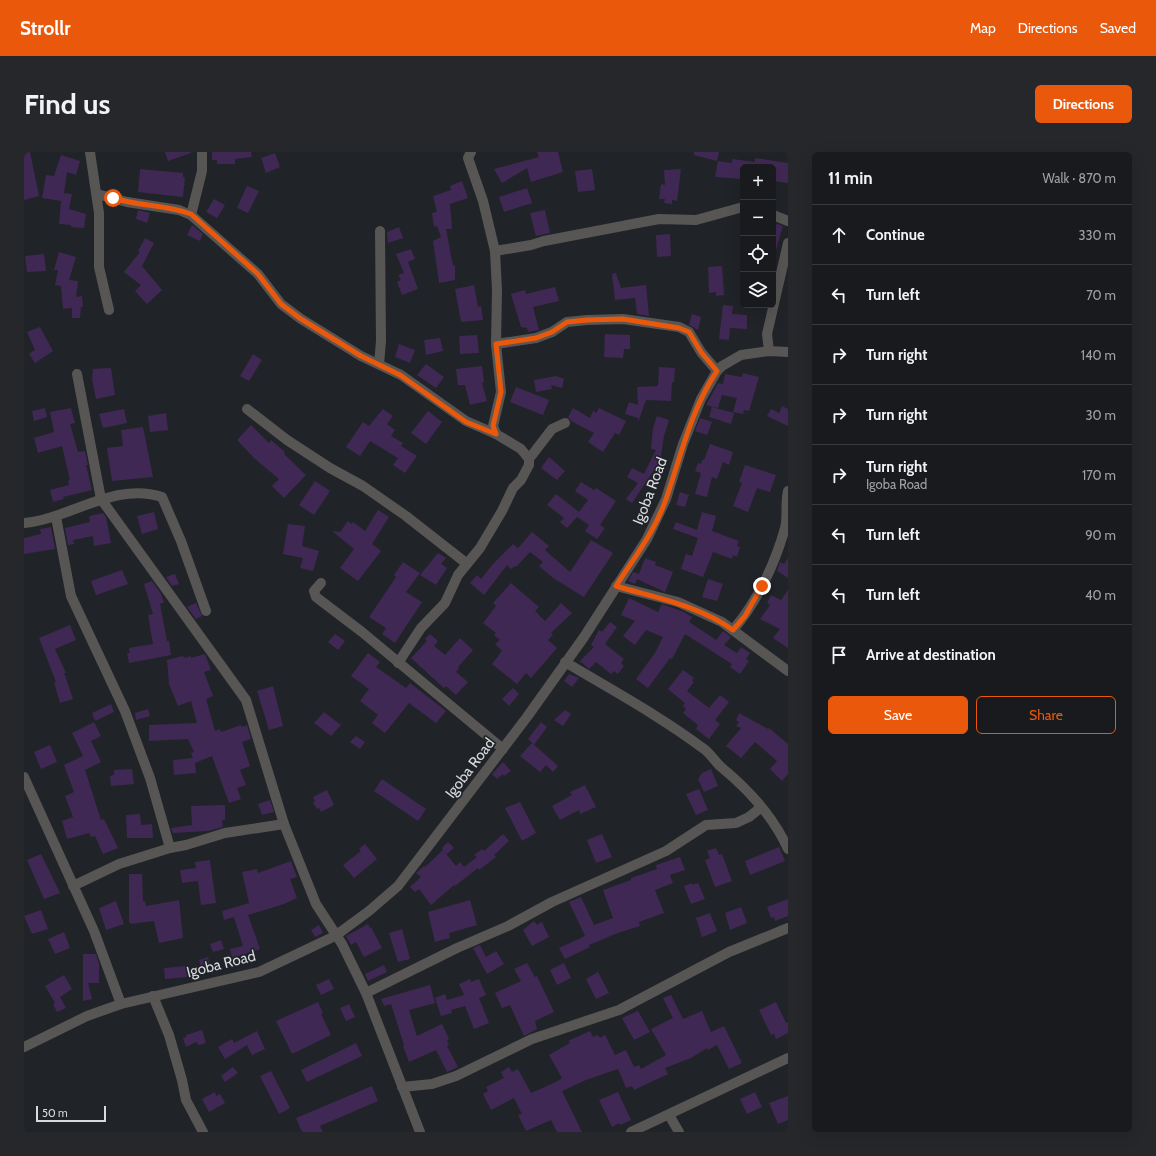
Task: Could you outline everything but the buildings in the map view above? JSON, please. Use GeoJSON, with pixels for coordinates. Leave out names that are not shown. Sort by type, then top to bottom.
{"type":"FeatureCollection","features":[{"type":"Feature","properties":{"kind":"street"},"geometry":{"type":"LineString","coordinates":[[90,152],[99,213],[99,267],[109,310]]}},
{"type":"Feature","properties":{"kind":"street"},"geometry":{"type":"LineString","coordinates":[[191,214],[202,171],[202,152]]}},
{"type":"Feature","properties":{"kind":"street"},"geometry":{"type":"LineString","coordinates":[[471,152],[468,158],[483,201],[495,251],[498,290],[496,344],[501,392],[493,426],[496,434]]}},
{"type":"Feature","properties":{"kind":"street"},"geometry":{"type":"LineString","coordinates":[[97,194],[127,202],[179,210],[191,214],[258,274],[281,304],[301,319],[361,356],[400,375],[466,422],[496,434],[521,449],[529,459]]}},
{"type":"Feature","properties":{"kind":"street"},"geometry":{"type":"LineString","coordinates":[[495,251],[531,246],[544,241],[659,219],[696,220],[740,208]]}},
{"type":"Feature","properties":{"kind":"street"},"geometry":{"type":"LineString","coordinates":[[776,216],[788,221]]}},
{"type":"Feature","properties":{"kind":"street"},"geometry":{"type":"LineString","coordinates":[[379,364],[381,341],[380,231]]}},
{"type":"Feature","properties":{"kind":"street"},"geometry":{"type":"LineString","coordinates":[[769,351],[767,334],[788,243]]}},
{"type":"Feature","properties":{"kind":"street"},"geometry":{"type":"LineString","coordinates":[[496,344],[536,338],[552,332],[567,322],[623,319],[679,328],[689,332],[701,352],[717,371]]}},
{"type":"Feature","properties":{"kind":"street","name":"Igoba Road"},"geometry":{"type":"LineString","coordinates":[[24,1047],[87,1016],[121,1004],[259,972],[335,936],[369,911],[398,886],[503,749],[588,631],[647,539],[659,517],[690,427],[709,382],[717,371],[722,366],[741,355],[769,351],[788,352]]}},
{"type":"Feature","properties":{"kind":"street"},"geometry":{"type":"LineString","coordinates":[[77,374],[101,499],[246,700],[284,824],[316,904],[335,936],[342,944],[366,993],[420,1132]]}},
{"type":"Feature","properties":{"kind":"street"},"geometry":{"type":"LineString","coordinates":[[247,409],[287,440],[375,494],[466,563]]}},
{"type":"Feature","properties":{"kind":"street"},"geometry":{"type":"LineString","coordinates":[[398,663],[421,628],[445,603],[466,563],[480,548],[513,488],[526,472],[529,459],[552,429],[565,423]]}},
{"type":"Feature","properties":{"kind":"street"},"geometry":{"type":"LineString","coordinates":[[733,630],[745,616],[768,574],[785,527],[788,492]]}},
{"type":"Feature","properties":{"kind":"street"},"geometry":{"type":"LineString","coordinates":[[24,523],[56,517],[101,499],[149,493],[162,497],[182,541],[206,611]]}},
{"type":"Feature","properties":{"kind":"street"},"geometry":{"type":"LineString","coordinates":[[56,517],[70,596],[125,711],[150,778],[170,848]]}},
{"type":"Feature","properties":{"kind":"street"},"geometry":{"type":"LineString","coordinates":[[321,583],[314,591],[316,597],[362,632],[503,749]]}},
{"type":"Feature","properties":{"kind":"street"},"geometry":{"type":"LineString","coordinates":[[616,586],[678,602],[722,622],[788,671]]}},
{"type":"Feature","properties":{"kind":"street"},"geometry":{"type":"LineString","coordinates":[[565,662],[606,688],[645,708],[706,750],[714,761],[742,784],[774,824],[788,849]]}},
{"type":"Feature","properties":{"kind":"street"},"geometry":{"type":"LineString","coordinates":[[24,777],[106,960],[121,1004]]}},
{"type":"Feature","properties":{"kind":"street"},"geometry":{"type":"LineString","coordinates":[[366,993],[463,945],[508,926],[552,902],[666,851],[706,825],[742,821],[759,809],[759,805]]}},
{"type":"Feature","properties":{"kind":"street"},"geometry":{"type":"LineString","coordinates":[[74,886],[119,864],[170,848],[186,845],[225,833],[284,824]]}},
{"type":"Feature","properties":{"kind":"street"},"geometry":{"type":"LineString","coordinates":[[402,1087],[432,1084],[456,1076],[532,1039],[619,1010],[729,952],[788,928]]}},
{"type":"Feature","properties":{"kind":"street"},"geometry":{"type":"LineString","coordinates":[[153,996],[169,1035],[186,1100],[203,1132]]}},
{"type":"Feature","properties":{"kind":"street"},"geometry":{"type":"LineString","coordinates":[[631,1132],[788,1058]]}},
{"type":"Feature","properties":{"kind":"street"},"geometry":{"type":"LineString","coordinates":[[668,1115],[679,1132]]}},
{"type":"Feature","properties":{"kind":"route"},"geometry":{"type":"LineString","coordinates":[[113,198],[127,202],[179,210],[191,214],[258,274],[281,304],[301,319],[361,356],[368,358],[400,375],[466,422],[496,434],[493,426],[501,392],[496,344],[536,338],[552,332],[567,322],[587,320],[623,319],[679,328],[689,332],[701,352],[717,371],[709,382],[701,399],[672,476],[666,499],[659,517],[647,539],[616,586],[678,602],[722,622],[733,630],[745,616],[762,586]]}}]}
